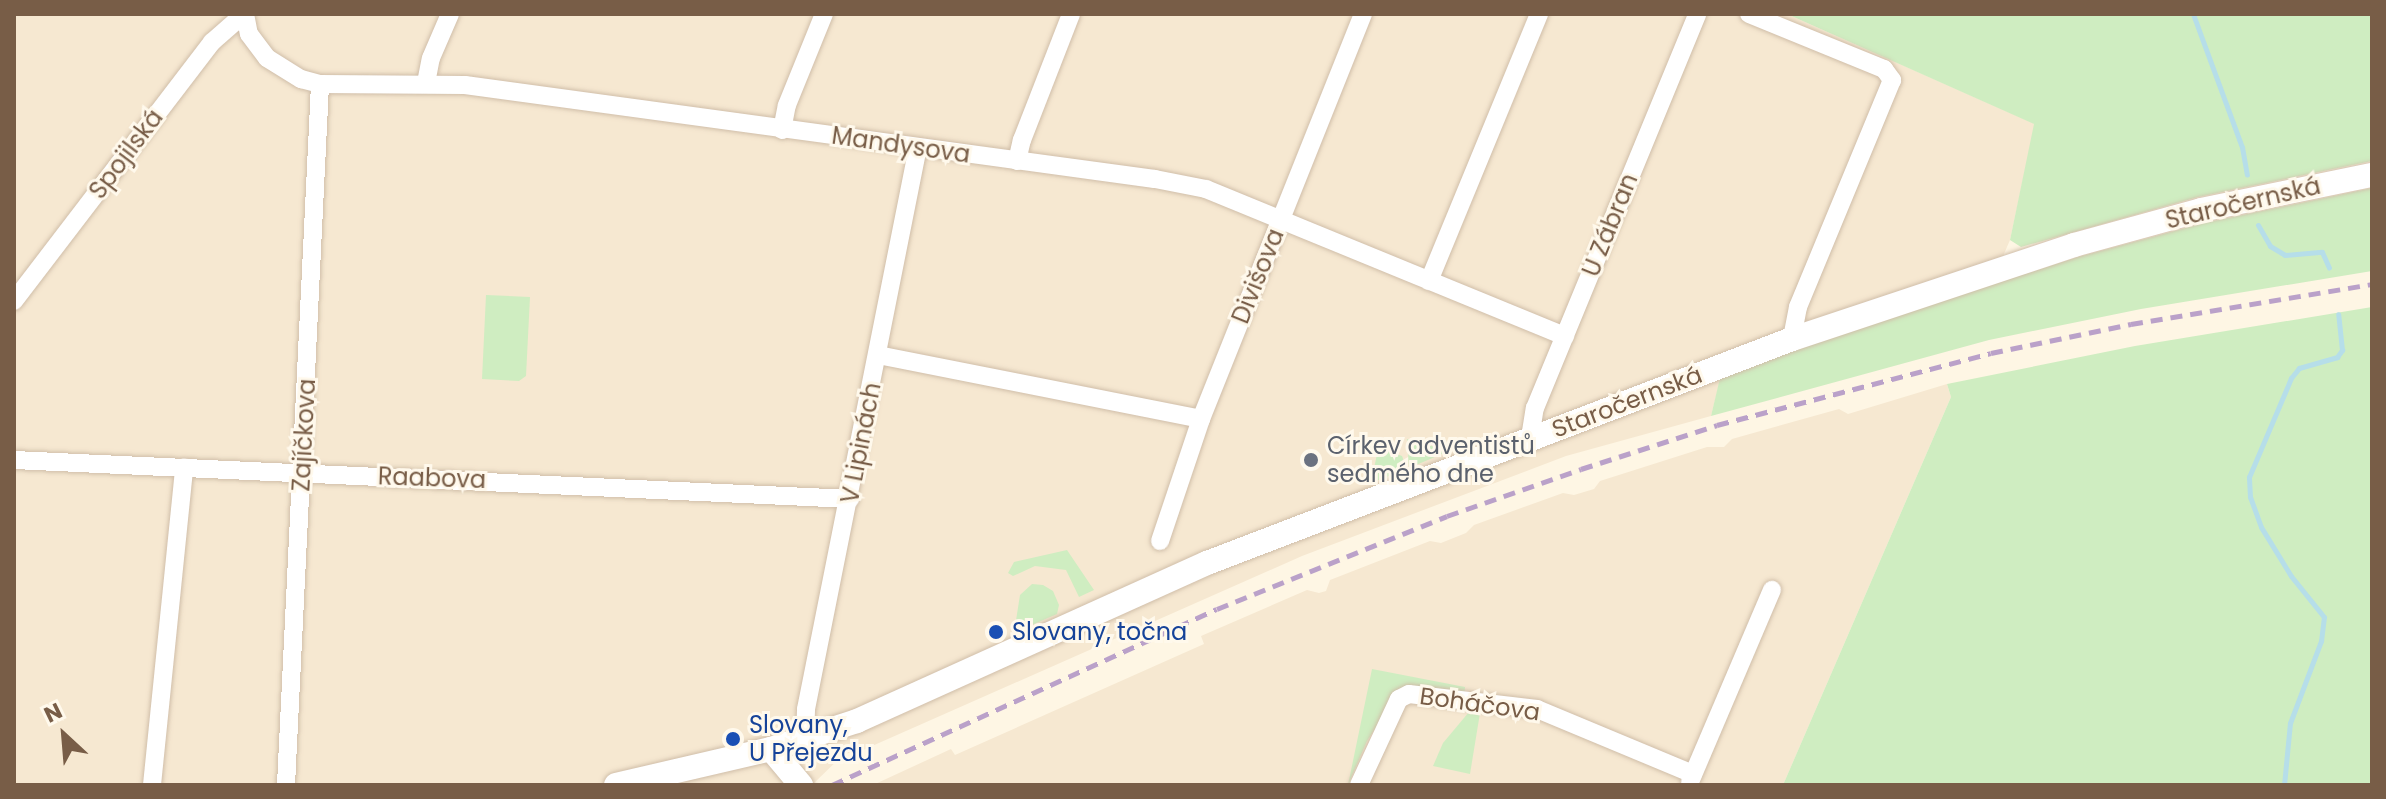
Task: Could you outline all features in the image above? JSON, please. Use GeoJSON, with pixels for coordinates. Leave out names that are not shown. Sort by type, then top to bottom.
{"type":"FeatureCollection","features":[{"type":"Feature","properties":{"kind":"main road","name":"Staročernská"},"geometry":{"type":"LineString","coordinates":[[616,785],[771,749],[901,703],[1207,563],[1792,339],[2074,245],[2201,210],[2372,175]]}},
{"type":"Feature","properties":{"kind":"main road"},"geometry":{"type":"LineString","coordinates":[[771,749],[801,785]]}},
{"type":"Feature","properties":{"kind":"street","name":"Mandysova"},"geometry":{"type":"LineString","coordinates":[[244,14],[249,34],[267,58],[301,79],[320,84],[465,85],[1177,182],[1233,198],[1565,336]]}},
{"type":"Feature","properties":{"kind":"street","name":"Spojilská"},"geometry":{"type":"LineString","coordinates":[[16,295],[212,42],[244,14]]}},
{"type":"Feature","properties":{"kind":"street"},"geometry":{"type":"LineString","coordinates":[[426,83],[431,58],[450,14]]}},
{"type":"Feature","properties":{"kind":"street"},"geometry":{"type":"LineString","coordinates":[[782,130],[787,105],[824,14]]}},
{"type":"Feature","properties":{"kind":"street"},"geometry":{"type":"LineString","coordinates":[[1017,161],[1022,140],[1071,14]]}},
{"type":"Feature","properties":{"kind":"street","name":"Divišova"},"geometry":{"type":"LineString","coordinates":[[1160,541],[1201,419],[1363,14]]}},
{"type":"Feature","properties":{"kind":"street"},"geometry":{"type":"LineString","coordinates":[[1429,281],[1539,14]]}},
{"type":"Feature","properties":{"kind":"street","name":"U Zábran"},"geometry":{"type":"LineString","coordinates":[[1530,438],[1535,408],[1697,14]]}},
{"type":"Feature","properties":{"kind":"street"},"geometry":{"type":"LineString","coordinates":[[1749,14],[1891,75],[1891,85],[1798,307],[1792,339]]}},
{"type":"Feature","properties":{"kind":"street","name":"Zajíčkova"},"geometry":{"type":"LineString","coordinates":[[286,785],[320,84]]}},
{"type":"Feature","properties":{"kind":"street","name":"V Lipinách"},"geometry":{"type":"LineString","coordinates":[[805,739],[806,709],[918,147]]}},
{"type":"Feature","properties":{"kind":"street"},"geometry":{"type":"LineString","coordinates":[[878,355],[1201,419]]}},
{"type":"Feature","properties":{"kind":"street","name":"Raabova"},"geometry":{"type":"LineString","coordinates":[[14,460],[850,499]]}},
{"type":"Feature","properties":{"kind":"street"},"geometry":{"type":"LineString","coordinates":[[152,785],[184,468]]}},
{"type":"Feature","properties":{"kind":"street","name":"Boháčova"},"geometry":{"type":"LineString","coordinates":[[1359,785],[1399,699],[1409,694],[1537,709],[1691,780],[1772,590]]}},
{"type":"Feature","properties":{"kind":"shaded area"},"geometry":{"type":"Polygon","coordinates":[[[14,14],[1787,14],[2035,124],[2010,240],[1991,284],[1721,377],[1711,416],[1566,456],[1302,556],[863,750],[844,754],[812,785],[14,785],[14,14]]]}},
{"type":"Feature","properties":{"kind":"shaded area"},"geometry":{"type":"Polygon","coordinates":[[[1947,384],[1951,397],[1783,785],[873,785],[951,749],[955,755],[1204,644],[1201,636],[1307,590],[1326,591],[1330,580],[1430,541],[1441,543],[1466,533],[1474,525],[1563,493],[1574,495],[1594,489],[1600,481],[1707,447],[1724,447],[1732,439],[1839,409],[1848,414],[1947,384]]]}},
{"type":"Feature","properties":{"kind":"green space"},"geometry":{"type":"Polygon","coordinates":[[[1787,14],[2372,14],[2372,161],[2198,197],[2021,247],[2010,240],[2034,124],[1787,14]]]}},
{"type":"Feature","properties":{"kind":"green space"},"geometry":{"type":"Polygon","coordinates":[[[2372,188],[2372,271],[2141,309],[1989,340],[1711,416],[1720,378],[1855,328],[2078,257],[2204,223],[2372,188]]]}},
{"type":"Feature","properties":{"kind":"green space"},"geometry":{"type":"Polygon","coordinates":[[[486,295],[530,297],[526,376],[519,381],[482,379],[486,295]]]}},
{"type":"Feature","properties":{"kind":"green space"},"geometry":{"type":"Polygon","coordinates":[[[2372,307],[2372,785],[1783,785],[1951,397],[1947,384],[2135,346],[2372,307]]]}},
{"type":"Feature","properties":{"kind":"green space"},"geometry":{"type":"Polygon","coordinates":[[[1407,439],[1449,451],[1409,468],[1407,439]]]}},
{"type":"Feature","properties":{"kind":"green space"},"geometry":{"type":"Polygon","coordinates":[[[1365,442],[1402,456],[1407,469],[1371,483],[1377,454],[1358,446],[1365,442]]]}},
{"type":"Feature","properties":{"kind":"green space"},"geometry":{"type":"Polygon","coordinates":[[[1067,550],[1094,590],[1079,597],[1066,570],[1035,566],[1013,576],[1008,573],[1014,562],[1067,550]]]}},
{"type":"Feature","properties":{"kind":"green space"},"geometry":{"type":"Polygon","coordinates":[[[1032,584],[1043,585],[1053,591],[1059,605],[1057,614],[1014,633],[1020,595],[1032,584]]]}},
{"type":"Feature","properties":{"kind":"green space"},"geometry":{"type":"Polygon","coordinates":[[[1372,669],[1465,687],[1464,698],[1392,703],[1367,741],[1348,785],[1372,669]]]}},
{"type":"Feature","properties":{"kind":"green space"},"geometry":{"type":"Polygon","coordinates":[[[1469,712],[1480,713],[1470,774],[1433,766],[1443,743],[1469,712]]]}},
{"type":"Feature","properties":{"kind":"waterway"},"geometry":{"type":"LineString","coordinates":[[2193,14],[2242,147],[2247,175]]}},
{"type":"Feature","properties":{"kind":"waterway"},"geometry":{"type":"LineString","coordinates":[[2258,225],[2270,246],[2285,255],[2322,252],[2329,268]]}},
{"type":"Feature","properties":{"kind":"waterway"},"geometry":{"type":"LineString","coordinates":[[2284,785],[2290,723],[2321,641],[2324,617],[2291,576],[2261,527],[2250,497],[2249,477],[2291,378],[2299,368],[2337,357],[2342,350],[2338,314]]}},
{"type":"Feature","properties":{"kind":"railway"},"geometry":{"type":"LineString","coordinates":[[832,785],[1217,609],[1447,516],[1581,469],[1717,425],[1991,353],[2131,324],[2372,284]]}},
{"type":"Feature","properties":{"kind":"place","name":"Církev adventistů sedmého dne"},"geometry":{"type":"Point","coordinates":[1311,460]}},
{"type":"Feature","properties":{"kind":"place","name":"Slovany, točna"},"geometry":{"type":"Point","coordinates":[996,632]}},
{"type":"Feature","properties":{"kind":"place","name":"Slovany, U Přejezdu"},"geometry":{"type":"Point","coordinates":[733,739]}}]}
